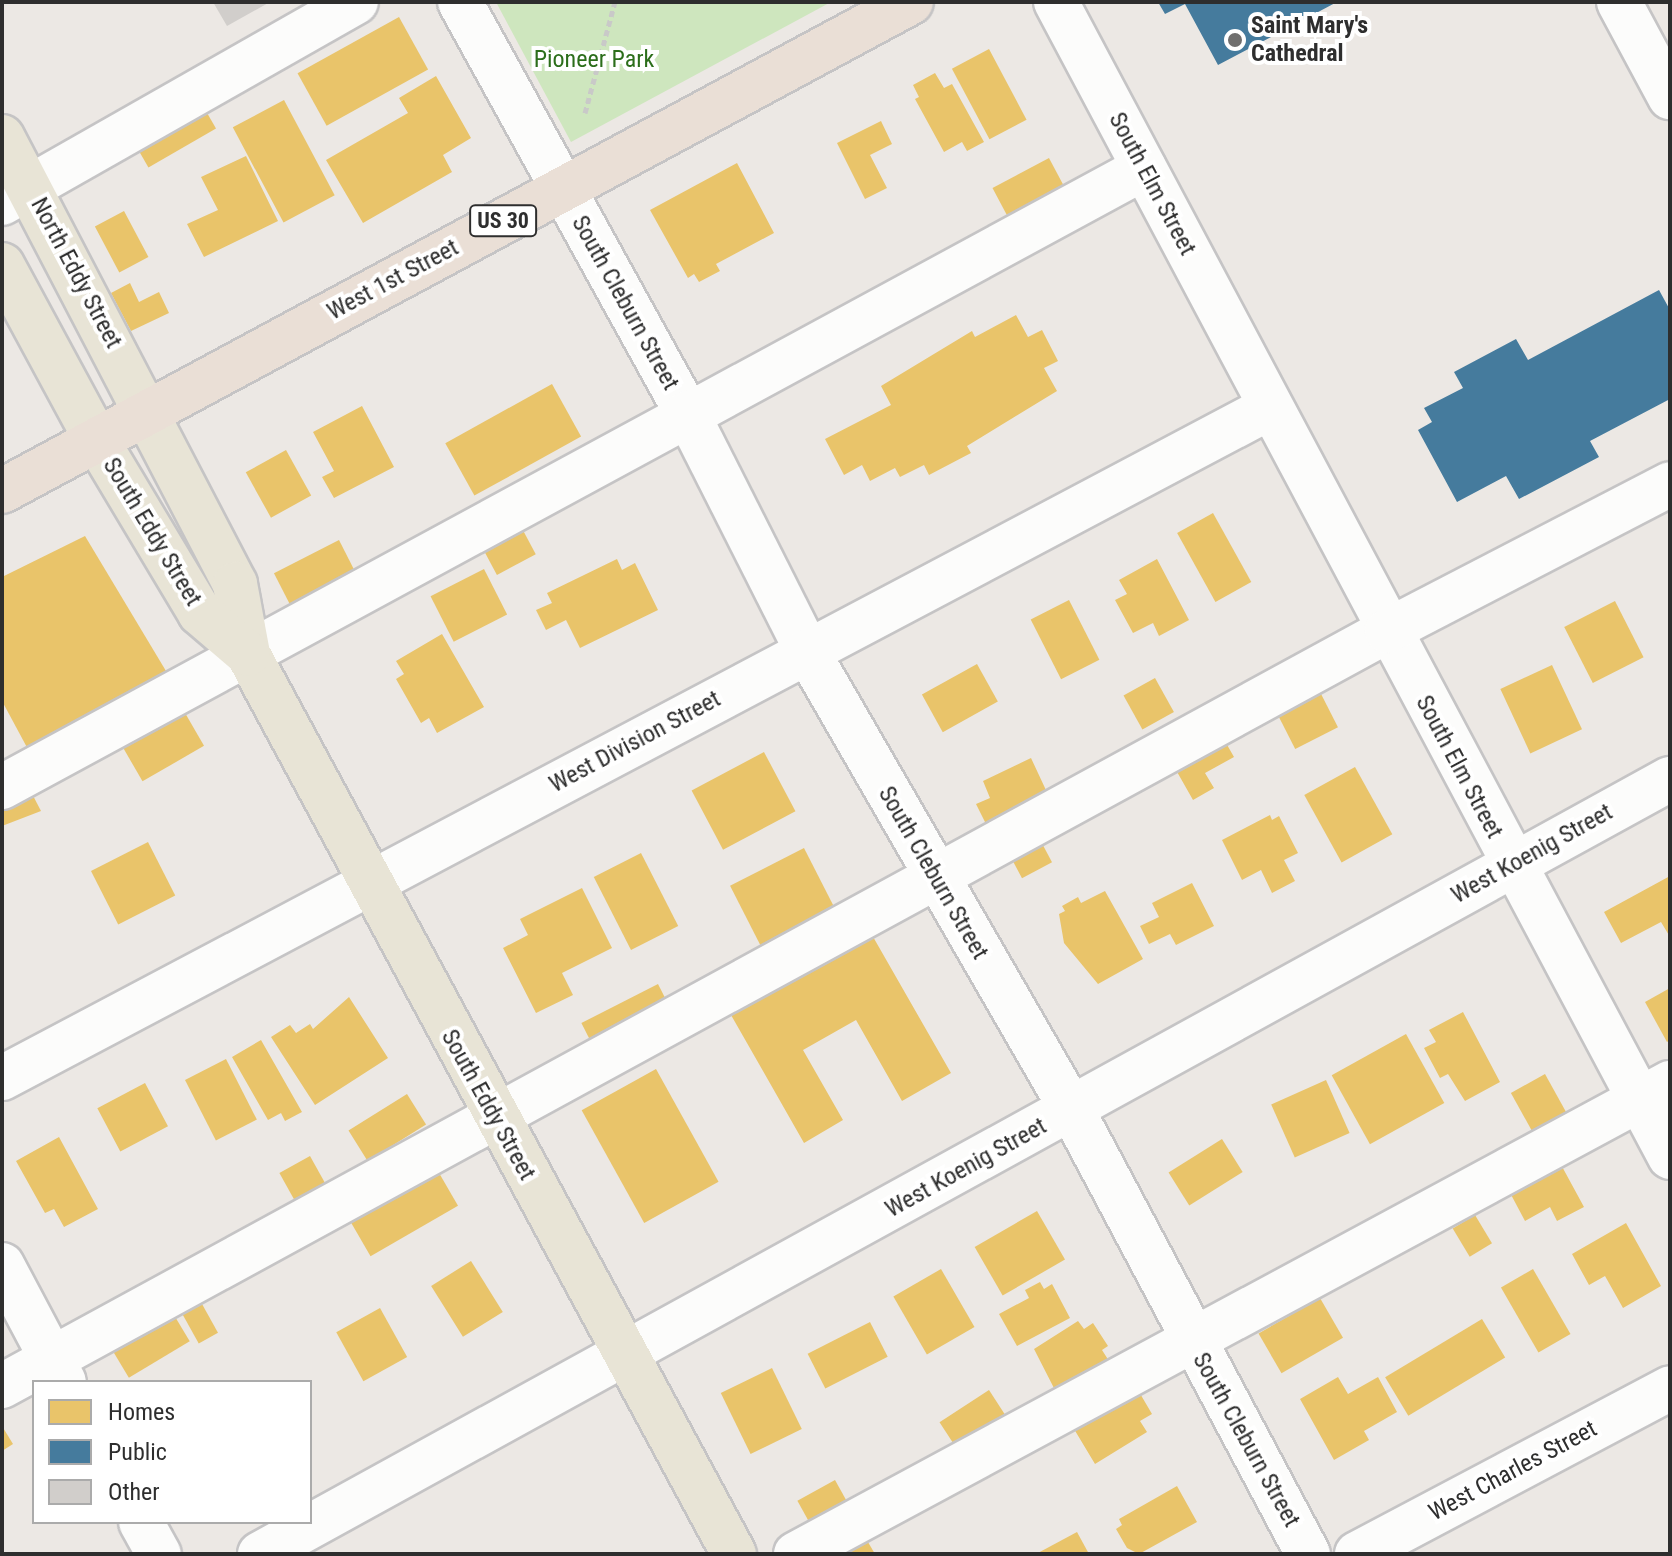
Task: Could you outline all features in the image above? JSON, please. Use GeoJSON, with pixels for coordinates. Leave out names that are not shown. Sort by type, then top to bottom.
{"type":"FeatureCollection","features":[{"type":"Feature","properties":{"kind":"highway","name":"West 1st Street"},"geometry":{"type":"LineString","coordinates":[[2,491],[911,2]]}},
{"type":"Feature","properties":{"kind":"main road","name":"North Eddy Street"},"geometry":{"type":"LineString","coordinates":[[2,137],[16,195],[147,411]]}},
{"type":"Feature","properties":{"kind":"main road"},"geometry":{"type":"LineString","coordinates":[[2,265],[96,439]]}},
{"type":"Feature","properties":{"kind":"main road","name":"South Eddy Street"},"geometry":{"type":"LineString","coordinates":[[147,411],[235,584],[248,654],[494,1117],[734,1554]]}},
{"type":"Feature","properties":{"kind":"main road","name":"South Eddy Street"},"geometry":{"type":"LineString","coordinates":[[96,439],[200,613],[248,654]]}},
{"type":"Feature","properties":{"kind":"street"},"geometry":{"type":"LineString","coordinates":[[16,195],[356,2]]}},
{"type":"Feature","properties":{"kind":"street","name":"South Cleburn Street"},"geometry":{"type":"LineString","coordinates":[[460,2],[687,413],[807,651],[934,877],[1072,1110],[1192,1341],[1308,1554]]}},
{"type":"Feature","properties":{"kind":"street","name":"South Elm Street"},"geometry":{"type":"LineString","coordinates":[[1056,2],[1511,865],[1654,1091],[1670,1157]]}},
{"type":"Feature","properties":{"kind":"street"},"geometry":{"type":"LineString","coordinates":[[1619,2],[1670,97]]}},
{"type":"Feature","properties":{"kind":"street"},"geometry":{"type":"LineString","coordinates":[[2,787],[1144,168]]}},
{"type":"Feature","properties":{"kind":"street","name":"West Division Street"},"geometry":{"type":"LineString","coordinates":[[2,1078],[1269,408]]}},
{"type":"Feature","properties":{"kind":"street"},"geometry":{"type":"LineString","coordinates":[[2,1386],[58,1370],[494,1117],[1387,631],[1670,484]]}},
{"type":"Feature","properties":{"kind":"street","name":"West Koenig Street"},"geometry":{"type":"LineString","coordinates":[[260,1554],[626,1356],[1670,779]]}},
{"type":"Feature","properties":{"kind":"street"},"geometry":{"type":"LineString","coordinates":[[796,1554],[1654,1091]]}},
{"type":"Feature","properties":{"kind":"street"},"geometry":{"type":"LineString","coordinates":[[2,1265],[58,1370]]}},
{"type":"Feature","properties":{"kind":"street","name":"West Charles Street"},"geometry":{"type":"LineString","coordinates":[[1357,1554],[1670,1388]]}},
{"type":"Feature","properties":{"kind":"street"},"geometry":{"type":"LineString","coordinates":[[142,1524],[159,1554]]}},
{"type":"Feature","properties":{"kind":"path"},"geometry":{"type":"LineString","coordinates":[[585,113],[615,2]]}},
{"type":"Feature","properties":{"kind":"green space","name":"Pioneer Park"},"geometry":{"type":"Polygon","coordinates":[[[496,2],[831,2],[571,142],[496,2]]]}},
{"type":"Feature","properties":{"kind":"building: Homes"},"geometry":{"type":"Polygon","coordinates":[[[399,17],[428,69],[327,126],[298,73],[399,17]]]}},
{"type":"Feature","properties":{"kind":"building: Homes"},"geometry":{"type":"Polygon","coordinates":[[[989,49],[1027,120],[989,139],[952,69],[989,49]]]}},
{"type":"Feature","properties":{"kind":"building: Homes"},"geometry":{"type":"Polygon","coordinates":[[[935,73],[944,88],[952,84],[984,142],[967,151],[962,142],[944,152],[915,99],[919,97],[913,85],[935,73]]]}},
{"type":"Feature","properties":{"kind":"building: Homes"},"geometry":{"type":"Polygon","coordinates":[[[436,76],[471,138],[443,155],[452,172],[363,223],[326,160],[408,113],[399,98],[436,76]]]}},
{"type":"Feature","properties":{"kind":"building: Homes"},"geometry":{"type":"Polygon","coordinates":[[[199,99],[216,128],[148,167],[131,138],[199,99]]]}},
{"type":"Feature","properties":{"kind":"building: Homes"},"geometry":{"type":"Polygon","coordinates":[[[284,100],[335,195],[283,223],[233,127],[284,100]]]}},
{"type":"Feature","properties":{"kind":"building: Homes"},"geometry":{"type":"Polygon","coordinates":[[[881,121],[892,144],[870,155],[887,188],[865,199],[837,143],[881,121]]]}},
{"type":"Feature","properties":{"kind":"building: Homes"},"geometry":{"type":"Polygon","coordinates":[[[246,156],[278,221],[204,257],[187,224],[218,210],[201,177],[246,156]]]}},
{"type":"Feature","properties":{"kind":"building: Homes"},"geometry":{"type":"Polygon","coordinates":[[[1049,158],[1068,194],[1012,224],[992,188],[1049,158]]]}},
{"type":"Feature","properties":{"kind":"building: Homes"},"geometry":{"type":"Polygon","coordinates":[[[737,163],[774,233],[716,264],[720,271],[699,282],[694,274],[688,278],[650,210],[737,163]]]}},
{"type":"Feature","properties":{"kind":"building: Homes"},"geometry":{"type":"Polygon","coordinates":[[[124,211],[148,257],[119,272],[95,226],[124,211]]]}},
{"type":"Feature","properties":{"kind":"building: Homes"},"geometry":{"type":"Polygon","coordinates":[[[130,283],[139,302],[159,292],[169,313],[131,331],[111,293],[130,283]]]}},
{"type":"Feature","properties":{"kind":"building: Homes"},"geometry":{"type":"Polygon","coordinates":[[[1016,315],[1028,337],[1042,330],[1058,361],[1044,368],[1057,391],[967,446],[971,453],[929,475],[924,465],[900,477],[895,468],[870,481],[862,465],[844,475],[825,439],[891,405],[881,386],[972,331],[975,337],[1016,315]]]}},
{"type":"Feature","properties":{"kind":"building: Homes"},"geometry":{"type":"Polygon","coordinates":[[[552,384],[581,436],[474,496],[445,443],[552,384]]]}},
{"type":"Feature","properties":{"kind":"building: Homes"},"geometry":{"type":"Polygon","coordinates":[[[362,406],[394,467],[334,498],[322,477],[334,471],[313,432],[362,406]]]}},
{"type":"Feature","properties":{"kind":"building: Homes"},"geometry":{"type":"Polygon","coordinates":[[[286,450],[311,495],[271,518],[246,472],[286,450]]]}},
{"type":"Feature","properties":{"kind":"building: Homes"},"geometry":{"type":"Polygon","coordinates":[[[1213,513],[1251,582],[1215,602],[1177,533],[1213,513]]]}},
{"type":"Feature","properties":{"kind":"building: Homes"},"geometry":{"type":"Polygon","coordinates":[[[517,519],[536,554],[497,575],[478,540],[517,519]]]}},
{"type":"Feature","properties":{"kind":"building: Homes"},"geometry":{"type":"Polygon","coordinates":[[[85,536],[169,676],[30,753],[2,701],[2,577],[85,536]]]}},
{"type":"Feature","properties":{"kind":"building: Homes"},"geometry":{"type":"Polygon","coordinates":[[[339,540],[355,571],[290,604],[274,573],[339,540]]]}},
{"type":"Feature","properties":{"kind":"building: Homes"},"geometry":{"type":"Polygon","coordinates":[[[617,559],[622,570],[635,563],[658,610],[580,648],[566,620],[546,630],[536,610],[552,603],[547,593],[617,559]]]}},
{"type":"Feature","properties":{"kind":"building: Homes"},"geometry":{"type":"Polygon","coordinates":[[[1157,559],[1189,620],[1159,636],[1153,623],[1133,633],[1115,600],[1127,594],[1119,580],[1157,559]]]}},
{"type":"Feature","properties":{"kind":"building: Homes"},"geometry":{"type":"Polygon","coordinates":[[[484,569],[507,614],[454,642],[431,596],[484,569]]]}},
{"type":"Feature","properties":{"kind":"building: Homes"},"geometry":{"type":"Polygon","coordinates":[[[1069,600],[1099,660],[1061,679],[1031,620],[1069,600]]]}},
{"type":"Feature","properties":{"kind":"building: Homes"},"geometry":{"type":"Polygon","coordinates":[[[1615,601],[1644,657],[1593,683],[1564,627],[1615,601]]]}},
{"type":"Feature","properties":{"kind":"building: Homes"},"geometry":{"type":"Polygon","coordinates":[[[442,634],[484,707],[437,733],[429,718],[421,723],[396,679],[404,674],[396,661],[442,634]]]}},
{"type":"Feature","properties":{"kind":"building: Homes"},"geometry":{"type":"Polygon","coordinates":[[[977,664],[998,702],[943,732],[922,695],[977,664]]]}},
{"type":"Feature","properties":{"kind":"building: Homes"},"geometry":{"type":"Polygon","coordinates":[[[1552,665],[1582,729],[1530,753],[1500,689],[1552,665]]]}},
{"type":"Feature","properties":{"kind":"building: Homes"},"geometry":{"type":"Polygon","coordinates":[[[1155,678],[1174,712],[1142,730],[1124,695],[1155,678]]]}},
{"type":"Feature","properties":{"kind":"building: Homes"},"geometry":{"type":"Polygon","coordinates":[[[1318,688],[1338,727],[1295,749],[1275,710],[1318,688]]]}},
{"type":"Feature","properties":{"kind":"building: Homes"},"geometry":{"type":"Polygon","coordinates":[[[181,706],[204,746],[143,781],[120,742],[181,706]]]}},
{"type":"Feature","properties":{"kind":"building: Homes"},"geometry":{"type":"Polygon","coordinates":[[[1222,736],[1234,757],[1205,773],[1214,788],[1193,800],[1172,763],[1222,736]]]}},
{"type":"Feature","properties":{"kind":"building: Homes"},"geometry":{"type":"Polygon","coordinates":[[[764,752],[795,811],[723,850],[692,790],[764,752]]]}},
{"type":"Feature","properties":{"kind":"building: Homes"},"geometry":{"type":"Polygon","coordinates":[[[1031,758],[1052,803],[986,824],[976,804],[990,798],[983,781],[1031,758]]]}},
{"type":"Feature","properties":{"kind":"building: Homes"},"geometry":{"type":"Polygon","coordinates":[[[1355,767],[1392,834],[1342,862],[1304,795],[1355,767]]]}},
{"type":"Feature","properties":{"kind":"building: Homes"},"geometry":{"type":"Polygon","coordinates":[[[28,786],[41,811],[2,826],[2,798],[28,786]]]}},
{"type":"Feature","properties":{"kind":"building: Homes"},"geometry":{"type":"Polygon","coordinates":[[[1270,815],[1272,820],[1279,816],[1298,853],[1284,860],[1295,881],[1272,893],[1261,870],[1242,880],[1222,840],[1270,815]]]}},
{"type":"Feature","properties":{"kind":"building: Homes"},"geometry":{"type":"Polygon","coordinates":[[[1037,834],[1052,862],[1022,878],[1007,850],[1037,834]]]}},
{"type":"Feature","properties":{"kind":"building: Homes"},"geometry":{"type":"Polygon","coordinates":[[[148,842],[175,895],[118,925],[91,871],[148,842]]]}},
{"type":"Feature","properties":{"kind":"building: Homes"},"geometry":{"type":"Polygon","coordinates":[[[804,848],[835,909],[761,946],[730,886],[804,848]]]}},
{"type":"Feature","properties":{"kind":"building: Homes"},"geometry":{"type":"Polygon","coordinates":[[[641,853],[678,926],[631,950],[594,877],[641,853]]]}},
{"type":"Feature","properties":{"kind":"building: Homes"},"geometry":{"type":"Polygon","coordinates":[[[1670,876],[1670,937],[1661,922],[1621,943],[1604,912],[1670,876]]]}},
{"type":"Feature","properties":{"kind":"building: Homes"},"geometry":{"type":"Polygon","coordinates":[[[1192,883],[1214,926],[1176,945],[1170,934],[1149,944],[1140,926],[1159,917],[1152,903],[1192,883]]]}},
{"type":"Feature","properties":{"kind":"building: Homes"},"geometry":{"type":"Polygon","coordinates":[[[582,888],[612,948],[562,973],[573,995],[536,1013],[503,948],[528,935],[520,919],[582,888]]]}},
{"type":"Feature","properties":{"kind":"building: Homes"},"geometry":{"type":"Polygon","coordinates":[[[1105,891],[1143,959],[1098,984],[1064,943],[1059,914],[1065,911],[1062,906],[1078,897],[1081,903],[1105,891]]]}},
{"type":"Feature","properties":{"kind":"building: Homes"},"geometry":{"type":"Polygon","coordinates":[[[872,935],[951,1073],[902,1101],[856,1020],[803,1050],[843,1120],[804,1143],[731,1015],[872,935]]]}},
{"type":"Feature","properties":{"kind":"building: Homes"},"geometry":{"type":"Polygon","coordinates":[[[658,984],[673,1013],[596,1052],[581,1023],[658,984]]]}},
{"type":"Feature","properties":{"kind":"building: Homes"},"geometry":{"type":"Polygon","coordinates":[[[1670,988],[1670,1040],[1667,1042],[1645,1002],[1670,988]]]}},
{"type":"Feature","properties":{"kind":"building: Homes"},"geometry":{"type":"Polygon","coordinates":[[[349,997],[388,1058],[315,1105],[271,1037],[290,1025],[296,1033],[310,1024],[313,1029],[349,997]]]}},
{"type":"Feature","properties":{"kind":"building: Homes"},"geometry":{"type":"Polygon","coordinates":[[[1463,1012],[1500,1082],[1465,1101],[1448,1074],[1440,1078],[1424,1048],[1436,1042],[1429,1030],[1463,1012]]]}},
{"type":"Feature","properties":{"kind":"building: Homes"},"geometry":{"type":"Polygon","coordinates":[[[1406,1034],[1444,1103],[1370,1144],[1332,1075],[1406,1034]]]}},
{"type":"Feature","properties":{"kind":"building: Homes"},"geometry":{"type":"Polygon","coordinates":[[[261,1040],[302,1112],[285,1121],[281,1113],[268,1120],[232,1057],[261,1040]]]}},
{"type":"Feature","properties":{"kind":"building: Homes"},"geometry":{"type":"Polygon","coordinates":[[[226,1059],[257,1120],[216,1140],[185,1080],[226,1059]]]}},
{"type":"Feature","properties":{"kind":"building: Homes"},"geometry":{"type":"Polygon","coordinates":[[[656,1069],[719,1182],[644,1223],[582,1110],[656,1069]]]}},
{"type":"Feature","properties":{"kind":"building: Homes"},"geometry":{"type":"Polygon","coordinates":[[[1545,1074],[1570,1119],[1536,1138],[1511,1093],[1545,1074]]]}},
{"type":"Feature","properties":{"kind":"building: Homes"},"geometry":{"type":"Polygon","coordinates":[[[1326,1080],[1350,1133],[1295,1157],[1271,1104],[1326,1080]]]}},
{"type":"Feature","properties":{"kind":"building: Homes"},"geometry":{"type":"Polygon","coordinates":[[[145,1083],[168,1126],[120,1152],[97,1108],[145,1083]]]}},
{"type":"Feature","properties":{"kind":"building: Homes"},"geometry":{"type":"Polygon","coordinates":[[[407,1094],[426,1125],[368,1161],[348,1131],[407,1094]]]}},
{"type":"Feature","properties":{"kind":"building: Homes"},"geometry":{"type":"Polygon","coordinates":[[[59,1137],[98,1209],[64,1227],[54,1209],[45,1213],[16,1161],[59,1137]]]}},
{"type":"Feature","properties":{"kind":"building: Homes"},"geometry":{"type":"Polygon","coordinates":[[[1222,1139],[1243,1172],[1189,1205],[1169,1172],[1222,1139]]]}},
{"type":"Feature","properties":{"kind":"building: Homes"},"geometry":{"type":"Polygon","coordinates":[[[310,1156],[329,1190],[298,1207],[279,1173],[310,1156]]]}},
{"type":"Feature","properties":{"kind":"building: Homes"},"geometry":{"type":"Polygon","coordinates":[[[1559,1161],[1584,1207],[1557,1221],[1550,1207],[1525,1221],[1508,1189],[1559,1161]]]}},
{"type":"Feature","properties":{"kind":"building: Homes"},"geometry":{"type":"Polygon","coordinates":[[[435,1166],[458,1206],[371,1256],[348,1216],[435,1166]]]}},
{"type":"Feature","properties":{"kind":"building: Homes"},"geometry":{"type":"Polygon","coordinates":[[[1037,1211],[1065,1259],[1003,1295],[975,1247],[1037,1211]]]}},
{"type":"Feature","properties":{"kind":"building: Homes"},"geometry":{"type":"Polygon","coordinates":[[[1475,1215],[1492,1243],[1470,1257],[1453,1228],[1475,1215]]]}},
{"type":"Feature","properties":{"kind":"building: Homes"},"geometry":{"type":"Polygon","coordinates":[[[1626,1223],[1661,1286],[1623,1308],[1605,1276],[1589,1285],[1572,1254],[1626,1223]]]}},
{"type":"Feature","properties":{"kind":"building: Homes"},"geometry":{"type":"Polygon","coordinates":[[[471,1261],[503,1312],[463,1337],[431,1286],[471,1261]]]}},
{"type":"Feature","properties":{"kind":"building: Homes"},"geometry":{"type":"Polygon","coordinates":[[[941,1269],[974,1327],[927,1355],[893,1296],[941,1269]]]}},
{"type":"Feature","properties":{"kind":"building: Homes"},"geometry":{"type":"Polygon","coordinates":[[[1533,1269],[1570,1334],[1538,1352],[1501,1288],[1533,1269]]]}},
{"type":"Feature","properties":{"kind":"building: Homes"},"geometry":{"type":"Polygon","coordinates":[[[1040,1282],[1044,1289],[1052,1284],[1070,1318],[1017,1346],[999,1314],[1029,1298],[1025,1290],[1040,1282]]]}},
{"type":"Feature","properties":{"kind":"building: Homes"},"geometry":{"type":"Polygon","coordinates":[[[1320,1298],[1343,1338],[1282,1373],[1259,1334],[1320,1298]]]}},
{"type":"Feature","properties":{"kind":"building: Homes"},"geometry":{"type":"Polygon","coordinates":[[[165,1300],[190,1341],[129,1378],[104,1337],[165,1300]]]}},
{"type":"Feature","properties":{"kind":"building: Homes"},"geometry":{"type":"Polygon","coordinates":[[[202,1304],[218,1333],[199,1344],[183,1315],[202,1304]]]}},
{"type":"Feature","properties":{"kind":"building: Homes"},"geometry":{"type":"Polygon","coordinates":[[[380,1308],[407,1357],[363,1381],[336,1332],[380,1308]]]}},
{"type":"Feature","properties":{"kind":"building: Homes"},"geometry":{"type":"Polygon","coordinates":[[[1482,1319],[1505,1358],[1408,1416],[1385,1377],[1482,1319]]]}},
{"type":"Feature","properties":{"kind":"building: Homes"},"geometry":{"type":"Polygon","coordinates":[[[1078,1321],[1084,1329],[1093,1323],[1108,1346],[1102,1350],[1109,1361],[1057,1394],[1034,1349],[1078,1321]]]}},
{"type":"Feature","properties":{"kind":"building: Homes"},"geometry":{"type":"Polygon","coordinates":[[[870,1322],[888,1357],[825,1389],[808,1354],[870,1322]]]}},
{"type":"Feature","properties":{"kind":"building: Homes"},"geometry":{"type":"Polygon","coordinates":[[[772,1368],[802,1429],[751,1454],[721,1393],[772,1368]]]}},
{"type":"Feature","properties":{"kind":"building: Homes"},"geometry":{"type":"Polygon","coordinates":[[[1338,1377],[1348,1394],[1378,1377],[1397,1412],[1364,1431],[1369,1440],[1334,1460],[1300,1399],[1338,1377]]]}},
{"type":"Feature","properties":{"kind":"building: Homes"},"geometry":{"type":"Polygon","coordinates":[[[1135,1385],[1152,1414],[1140,1421],[1147,1432],[1095,1464],[1071,1424],[1135,1385]]]}},
{"type":"Feature","properties":{"kind":"building: Homes"},"geometry":{"type":"Polygon","coordinates":[[[989,1390],[1012,1425],[962,1457],[940,1422],[989,1390]]]}},
{"type":"Feature","properties":{"kind":"building: Homes"},"geometry":{"type":"Polygon","coordinates":[[[2,1426],[13,1444],[2,1451],[2,1426]]]}},
{"type":"Feature","properties":{"kind":"building: Homes"},"geometry":{"type":"Polygon","coordinates":[[[835,1480],[851,1509],[813,1530],[797,1501],[835,1480]]]}},
{"type":"Feature","properties":{"kind":"building: Homes"},"geometry":{"type":"Polygon","coordinates":[[[1177,1486],[1197,1522],[1139,1554],[1127,1548],[1116,1529],[1122,1525],[1119,1519],[1177,1486]]]}},
{"type":"Feature","properties":{"kind":"building: Homes"},"geometry":{"type":"Polygon","coordinates":[[[1077,1532],[1089,1554],[1036,1554],[1077,1532]]]}},
{"type":"Feature","properties":{"kind":"building: Homes"},"geometry":{"type":"Polygon","coordinates":[[[865,1537],[875,1554],[834,1554],[865,1537]]]}},
{"type":"Feature","properties":{"kind":"building: Public","name":"Saint Mary's Cathedral"},"geometry":{"type":"Polygon","coordinates":[[[1158,2],[1337,2],[1218,65],[1185,4],[1165,14],[1158,2]]]}},
{"type":"Feature","properties":{"kind":"building: Public"},"geometry":{"type":"Polygon","coordinates":[[[1659,290],[1670,310],[1670,399],[1590,441],[1599,457],[1519,499],[1506,476],[1457,502],[1418,430],[1432,422],[1424,408],[1463,388],[1454,372],[1516,339],[1528,360],[1659,290]]]}},
{"type":"Feature","properties":{"kind":"building: Other"},"geometry":{"type":"Polygon","coordinates":[[[213,2],[270,2],[227,26],[213,2]]]}},
{"type":"Feature","properties":{"kind":"place","name":"Saint Mary's Cathedral"},"geometry":{"type":"Point","coordinates":[1235,40]}}]}
